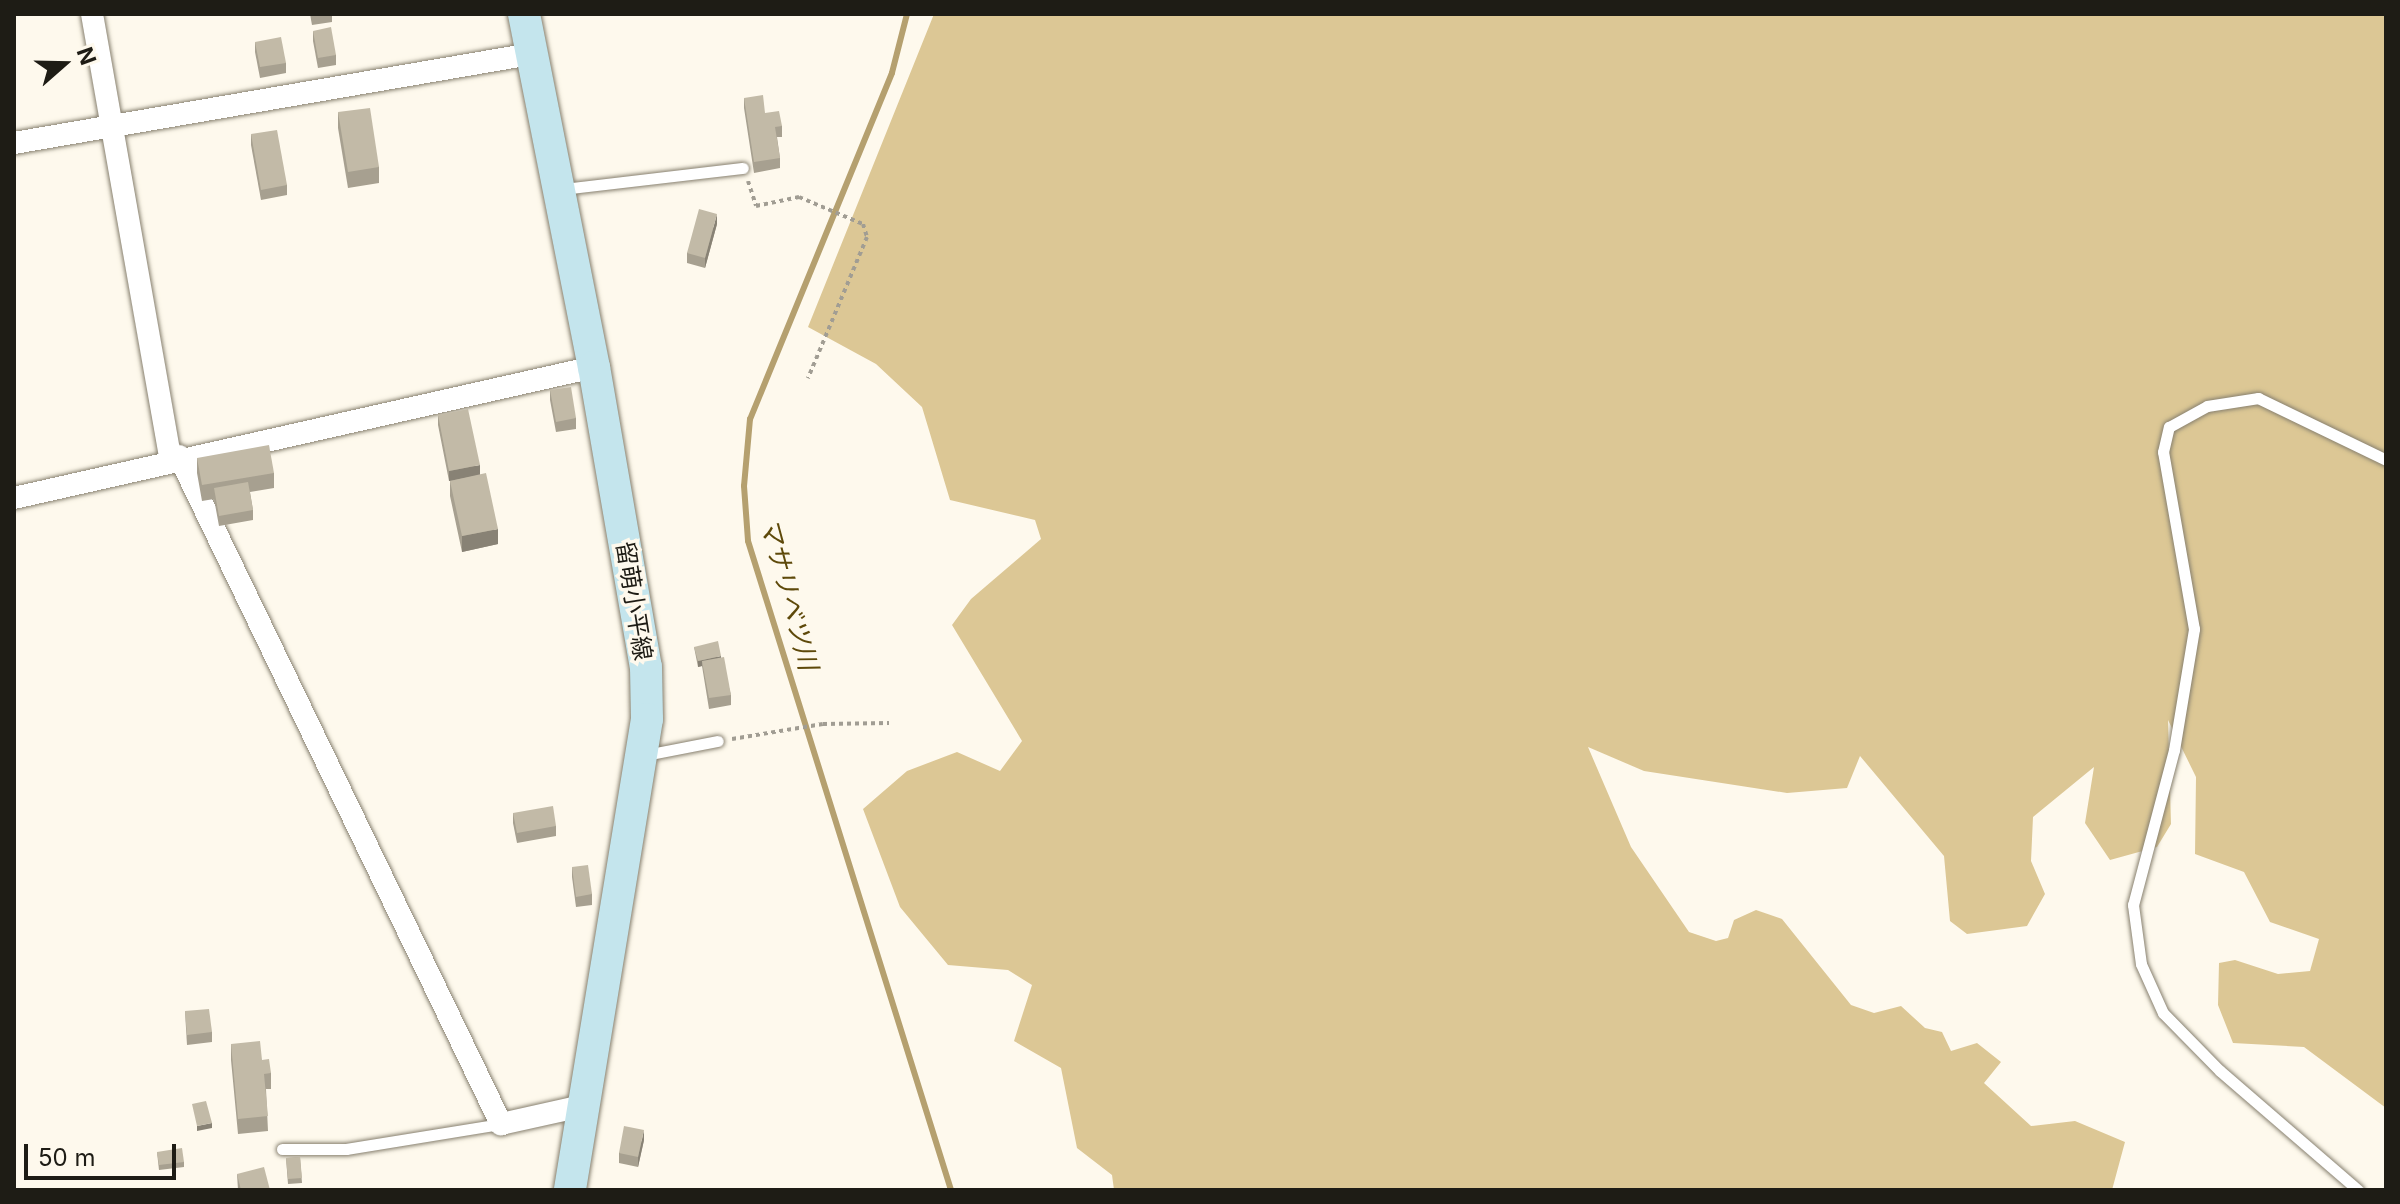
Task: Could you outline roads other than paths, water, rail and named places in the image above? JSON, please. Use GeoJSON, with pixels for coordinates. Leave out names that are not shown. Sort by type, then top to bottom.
{"type":"FeatureCollection","features":[{"type":"Feature","properties":{"kind":"main road","name":"留萌小平線"},"geometry":{"type":"LineString","coordinates":[[524,14],[594,367],[646,667],[647,719],[587,1105],[570,1190]]}},
{"type":"Feature","properties":{"kind":"street"},"geometry":{"type":"LineString","coordinates":[[92,14],[109,129],[175,457],[501,1124],[587,1105]]}},
{"type":"Feature","properties":{"kind":"street"},"geometry":{"type":"LineString","coordinates":[[14,143],[531,54]]}},
{"type":"Feature","properties":{"kind":"street"},"geometry":{"type":"LineString","coordinates":[[14,498],[175,457],[594,367]]}},
{"type":"Feature","properties":{"kind":"lane"},"geometry":{"type":"LineString","coordinates":[[559,190],[743,168]]}},
{"type":"Feature","properties":{"kind":"lane"},"geometry":{"type":"LineString","coordinates":[[2358,1190],[2220,1071],[2163,1013],[2141,964],[2133,905],[2174,750],[2194,629],[2163,452],[2169,427],[2207,406],[2258,398],[2386,460]]}},
{"type":"Feature","properties":{"kind":"lane"},"geometry":{"type":"LineString","coordinates":[[641,756],[718,741]]}},
{"type":"Feature","properties":{"kind":"lane"},"geometry":{"type":"LineString","coordinates":[[282,1149],[346,1149],[501,1124]]}},
{"type":"Feature","properties":{"kind":"waterway","name":"マサリベツ川"},"geometry":{"type":"LineString","coordinates":[[907,14],[892,73],[750,419],[744,486],[748,541],[951,1190]]}}]}
